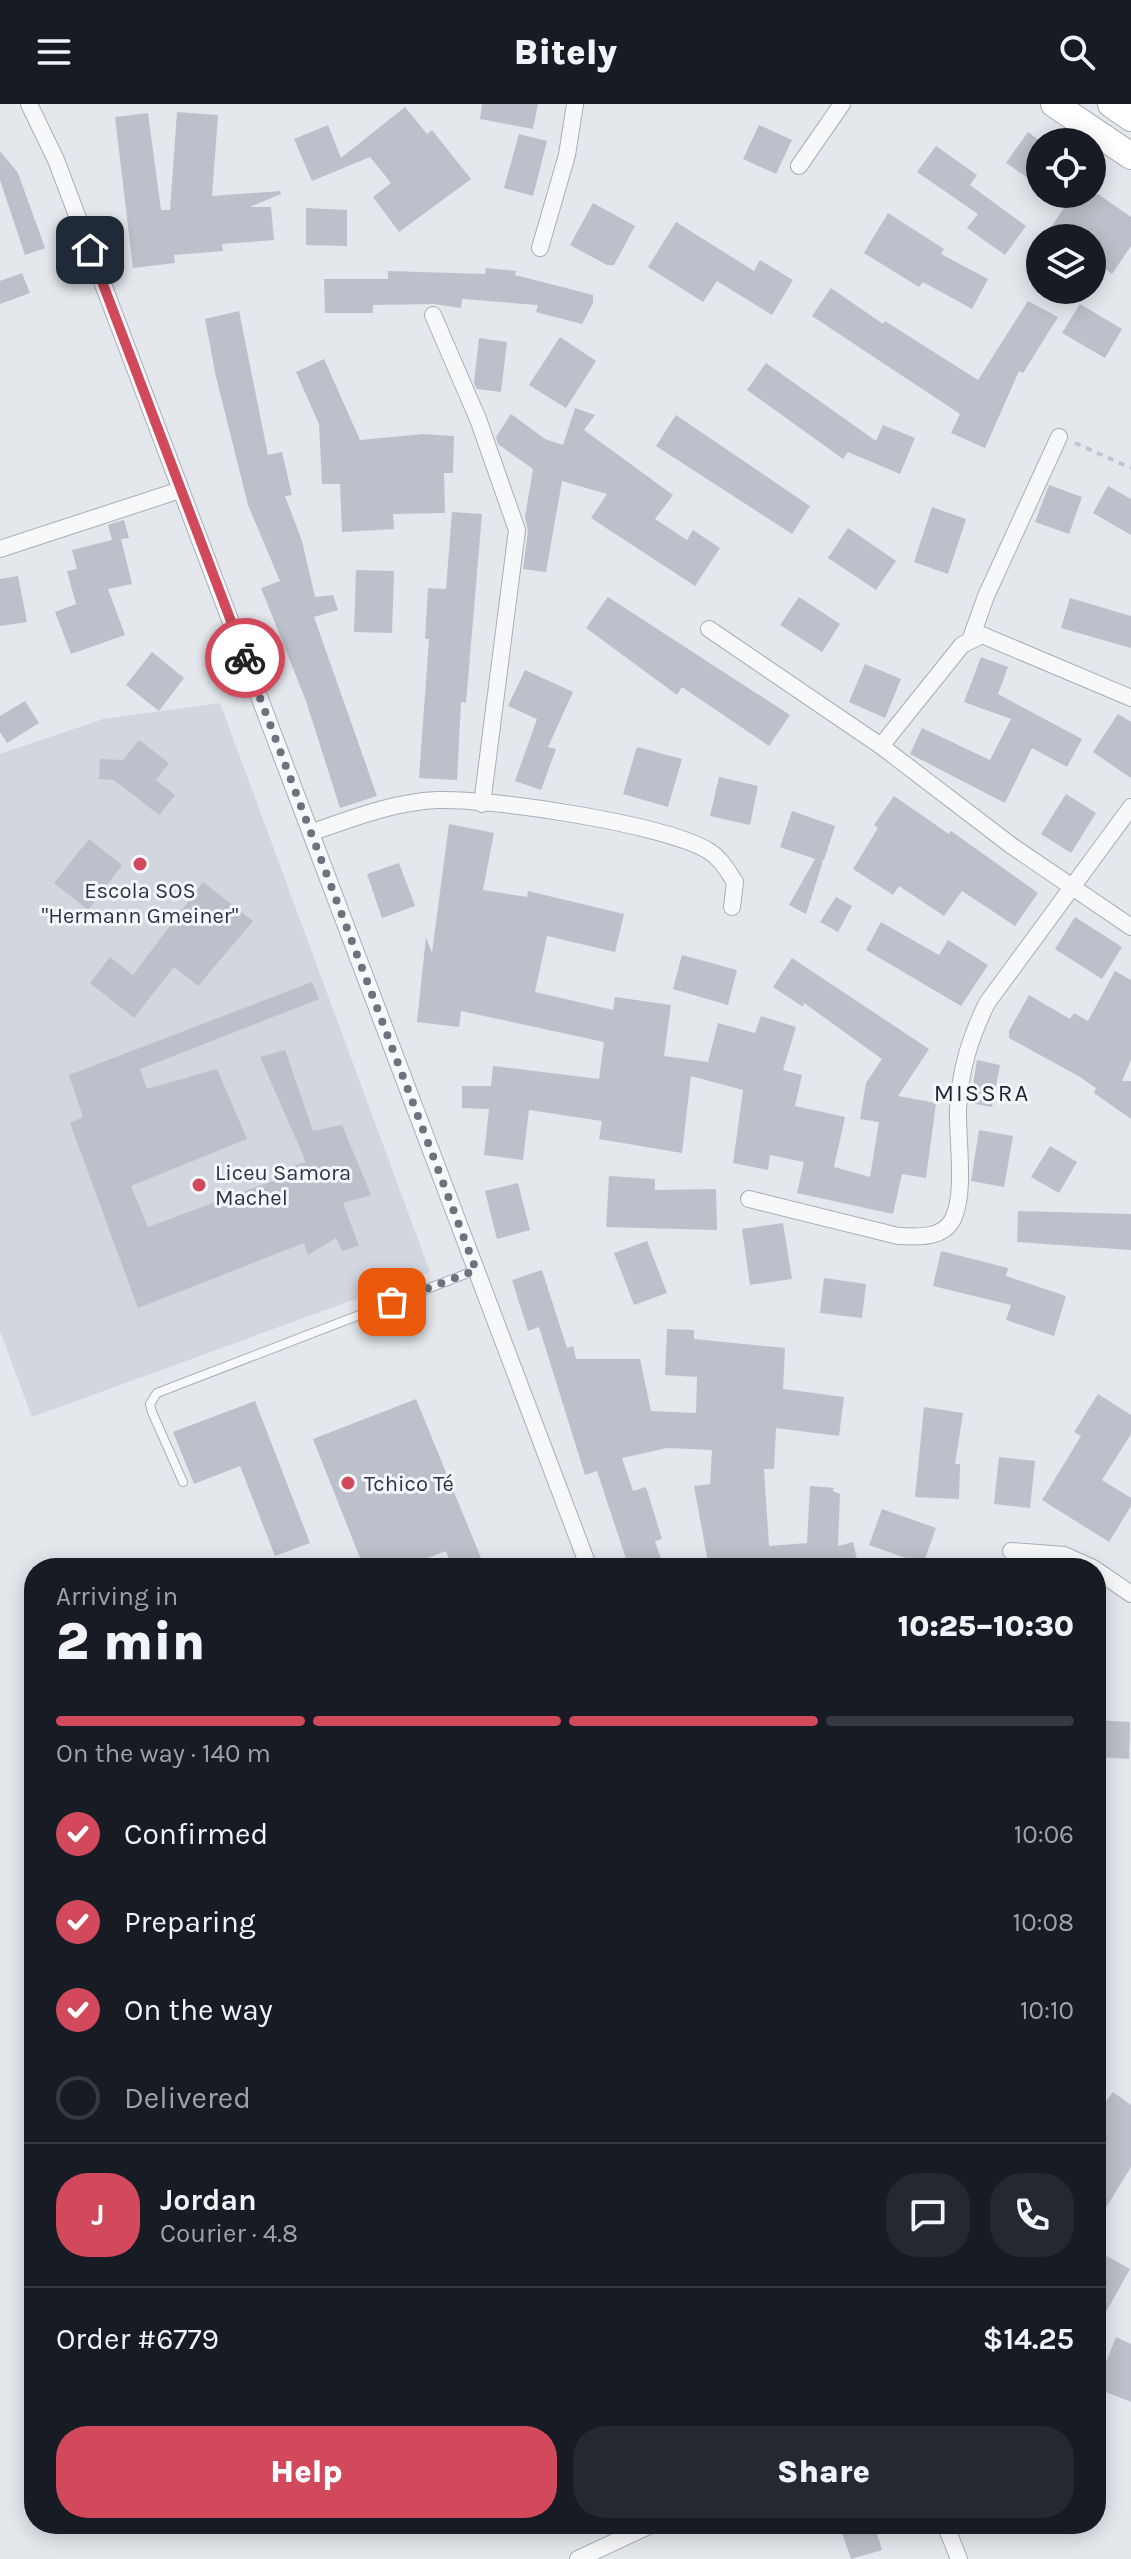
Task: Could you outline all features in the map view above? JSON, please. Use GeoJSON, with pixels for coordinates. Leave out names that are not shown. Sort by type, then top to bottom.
{"type":"FeatureCollection","features":[{"type":"Feature","properties":{"kind":"main road"},"geometry":{"type":"LineString","coordinates":[[1054,104],[1131,156]]}},
{"type":"Feature","properties":{"kind":"main road"},"geometry":{"type":"LineString","coordinates":[[1111,104],[1131,118]]}},
{"type":"Feature","properties":{"kind":"street"},"geometry":{"type":"LineString","coordinates":[[29,104],[56,160],[313,832],[585,1558]]}},
{"type":"Feature","properties":{"kind":"street"},"geometry":{"type":"LineString","coordinates":[[540,248],[567,155],[575,104]]}},
{"type":"Feature","properties":{"kind":"street"},"geometry":{"type":"LineString","coordinates":[[799,166],[842,104]]}},
{"type":"Feature","properties":{"kind":"street"},"geometry":{"type":"LineString","coordinates":[[433,315],[478,419],[517,530],[482,804]]}},
{"type":"Feature","properties":{"kind":"street"},"geometry":{"type":"LineString","coordinates":[[881,746],[971,638],[986,596],[1059,437]]}},
{"type":"Feature","properties":{"kind":"street"},"geometry":{"type":"LineString","coordinates":[[0,549],[180,490]]}},
{"type":"Feature","properties":{"kind":"street"},"geometry":{"type":"LineString","coordinates":[[709,629],[881,746],[1069,887],[1131,927]]}},
{"type":"Feature","properties":{"kind":"street"},"geometry":{"type":"LineString","coordinates":[[971,638],[982,635],[1131,698]]}},
{"type":"Feature","properties":{"kind":"street"},"geometry":{"type":"LineString","coordinates":[[313,832],[404,804],[438,800],[582,817],[684,839],[709,851],[725,865],[735,882],[732,907]]}},
{"type":"Feature","properties":{"kind":"street"},"geometry":{"type":"LineString","coordinates":[[749,1199],[898,1236],[922,1237],[940,1232],[952,1221],[958,1201],[958,1108],[971,1037],[987,1003],[1069,887],[1131,807]]}},
{"type":"Feature","properties":{"kind":"street"},"geometry":{"type":"LineString","coordinates":[[1011,1551],[1070,1558]]}},
{"type":"Feature","properties":{"kind":"street"},"geometry":{"type":"LineString","coordinates":[[1106,1576],[1129,1589]]}},
{"type":"Feature","properties":{"kind":"street"},"geometry":{"type":"LineString","coordinates":[[578,2559],[632,2534]]}},
{"type":"Feature","properties":{"kind":"street"},"geometry":{"type":"LineString","coordinates":[[949,2534],[959,2559]]}},
{"type":"Feature","properties":{"kind":"lane"},"geometry":{"type":"LineString","coordinates":[[183,1482],[152,1412],[150,1404],[157,1393],[476,1270]]}},
{"type":"Feature","properties":{"kind":"path"},"geometry":{"type":"LineString","coordinates":[[1059,437],[1131,468]]}},
{"type":"Feature","properties":{"kind":"shaded area"},"geometry":{"type":"Polygon","coordinates":[[[220,703],[430,1272],[32,1417],[0,1331],[0,754],[103,719],[220,703]]]}},
{"type":"Feature","properties":{"kind":"building"},"geometry":{"type":"Polygon","coordinates":[[[482,104],[538,104],[533,129],[480,119],[482,104]]]}},
{"type":"Feature","properties":{"kind":"building"},"geometry":{"type":"Polygon","coordinates":[[[405,107],[427,134],[432,130],[471,179],[399,232],[373,197],[391,183],[370,157],[312,181],[294,139],[328,125],[341,158],[405,107]]]}},
{"type":"Feature","properties":{"kind":"building"},"geometry":{"type":"Polygon","coordinates":[[[177,112],[218,115],[212,196],[280,191],[281,194],[250,207],[271,207],[274,240],[222,244],[223,251],[174,255],[175,263],[133,268],[115,117],[148,113],[161,210],[170,210],[177,112]]]}},
{"type":"Feature","properties":{"kind":"building"},"geometry":{"type":"Polygon","coordinates":[[[759,125],[792,140],[776,174],[743,159],[759,125]]]}},
{"type":"Feature","properties":{"kind":"building"},"geometry":{"type":"Polygon","coordinates":[[[519,134],[547,141],[533,196],[504,188],[519,134]]]}},
{"type":"Feature","properties":{"kind":"building"},"geometry":{"type":"Polygon","coordinates":[[[1026,135],[1026,177],[1006,163],[1026,135]]]}},
{"type":"Feature","properties":{"kind":"building"},"geometry":{"type":"Polygon","coordinates":[[[936,146],[977,175],[970,185],[1026,226],[1005,255],[967,228],[978,214],[917,172],[936,146]]]}},
{"type":"Feature","properties":{"kind":"building"},"geometry":{"type":"Polygon","coordinates":[[[0,151],[18,173],[45,248],[25,255],[0,180],[0,151]]]}},
{"type":"Feature","properties":{"kind":"building"},"geometry":{"type":"Polygon","coordinates":[[[1106,200],[1131,217],[1131,246],[1112,274],[1106,270],[1106,224],[1053,224],[1064,208],[1106,208],[1106,200]]]}},
{"type":"Feature","properties":{"kind":"building"},"geometry":{"type":"Polygon","coordinates":[[[593,203],[635,226],[614,265],[607,265],[570,245],[593,203]]]}},
{"type":"Feature","properties":{"kind":"building"},"geometry":{"type":"Polygon","coordinates":[[[306,208],[347,210],[347,246],[306,245],[306,208]]]}},
{"type":"Feature","properties":{"kind":"building"},"geometry":{"type":"Polygon","coordinates":[[[888,213],[944,249],[941,254],[988,279],[972,309],[923,282],[919,287],[864,253],[888,213]]]}},
{"type":"Feature","properties":{"kind":"building"},"geometry":{"type":"Polygon","coordinates":[[[676,222],[754,271],[760,260],[793,280],[772,315],[717,281],[703,302],[648,267],[676,222]]]}},
{"type":"Feature","properties":{"kind":"building"},"geometry":{"type":"Polygon","coordinates":[[[486,268],[516,271],[515,275],[593,295],[593,303],[582,324],[536,312],[538,305],[462,299],[461,308],[433,304],[373,305],[373,313],[325,313],[324,279],[388,279],[388,271],[485,274],[486,268]]]}},
{"type":"Feature","properties":{"kind":"building"},"geometry":{"type":"Polygon","coordinates":[[[22,273],[30,293],[0,304],[0,281],[22,273]]]}},
{"type":"Feature","properties":{"kind":"building"},"geometry":{"type":"Polygon","coordinates":[[[831,288],[883,324],[885,321],[978,380],[1026,304],[1034,304],[1058,317],[1023,373],[1019,371],[985,448],[951,433],[960,414],[812,316],[831,288]]]}},
{"type":"Feature","properties":{"kind":"building"},"geometry":{"type":"Polygon","coordinates":[[[1080,304],[1122,329],[1105,358],[1062,333],[1080,304]]]}},
{"type":"Feature","properties":{"kind":"building"},"geometry":{"type":"Polygon","coordinates":[[[239,311],[268,455],[282,452],[292,495],[285,496],[302,541],[315,597],[333,595],[338,610],[314,617],[377,796],[340,808],[306,701],[261,588],[280,581],[248,505],[216,377],[205,319],[239,311]]]}},
{"type":"Feature","properties":{"kind":"building"},"geometry":{"type":"Polygon","coordinates":[[[560,337],[596,361],[566,408],[529,385],[560,337]]]}},
{"type":"Feature","properties":{"kind":"building"},"geometry":{"type":"Polygon","coordinates":[[[479,338],[507,342],[501,392],[477,389],[474,383],[479,338]]]}},
{"type":"Feature","properties":{"kind":"building"},"geometry":{"type":"Polygon","coordinates":[[[324,359],[360,440],[423,434],[454,436],[453,473],[444,473],[445,513],[393,514],[394,529],[342,532],[340,484],[322,484],[319,424],[296,372],[324,359]]]}},
{"type":"Feature","properties":{"kind":"building"},"geometry":{"type":"Polygon","coordinates":[[[766,363],[876,441],[883,425],[915,438],[900,474],[848,452],[843,459],[747,390],[766,363]]]}},
{"type":"Feature","properties":{"kind":"building"},"geometry":{"type":"Polygon","coordinates":[[[575,408],[595,415],[584,430],[673,495],[655,519],[687,540],[693,530],[720,548],[695,586],[591,518],[607,494],[562,481],[546,572],[523,569],[528,531],[525,517],[533,469],[498,444],[496,437],[511,414],[545,439],[563,445],[575,408]]]}},
{"type":"Feature","properties":{"kind":"building"},"geometry":{"type":"Polygon","coordinates":[[[676,415],[810,506],[792,534],[656,446],[676,415]]]}},
{"type":"Feature","properties":{"kind":"building"},"geometry":{"type":"Polygon","coordinates":[[[1049,485],[1082,497],[1069,534],[1035,522],[1049,485]]]}},
{"type":"Feature","properties":{"kind":"building"},"geometry":{"type":"Polygon","coordinates":[[[1108,486],[1131,499],[1131,535],[1093,513],[1108,486]]]}},
{"type":"Feature","properties":{"kind":"building"},"geometry":{"type":"Polygon","coordinates":[[[932,507],[966,519],[948,574],[914,562],[932,507]]]}},
{"type":"Feature","properties":{"kind":"building"},"geometry":{"type":"Polygon","coordinates":[[[452,512],[482,514],[466,703],[461,702],[457,780],[419,778],[429,639],[425,639],[428,588],[446,589],[452,512]]]}},
{"type":"Feature","properties":{"kind":"building"},"geometry":{"type":"Polygon","coordinates":[[[124,520],[129,538],[121,539],[132,584],[108,589],[125,635],[71,654],[55,612],[76,604],[67,571],[77,569],[72,550],[112,540],[108,525],[124,520]]]}},
{"type":"Feature","properties":{"kind":"building"},"geometry":{"type":"Polygon","coordinates":[[[848,528],[896,561],[876,590],[828,558],[848,528]]]}},
{"type":"Feature","properties":{"kind":"building"},"geometry":{"type":"Polygon","coordinates":[[[356,570],[394,571],[392,633],[354,632],[356,570]]]}},
{"type":"Feature","properties":{"kind":"building"},"geometry":{"type":"Polygon","coordinates":[[[18,576],[27,622],[0,626],[0,579],[18,576]]]}},
{"type":"Feature","properties":{"kind":"building"},"geometry":{"type":"Polygon","coordinates":[[[608,597],[790,715],[769,746],[682,687],[677,695],[586,628],[608,597]]]}},
{"type":"Feature","properties":{"kind":"building"},"geometry":{"type":"Polygon","coordinates":[[[799,597],[840,624],[822,652],[780,625],[799,597]]]}},
{"type":"Feature","properties":{"kind":"building"},"geometry":{"type":"Polygon","coordinates":[[[1070,598],[1131,616],[1131,648],[1061,628],[1070,598]]]}},
{"type":"Feature","properties":{"kind":"building"},"geometry":{"type":"Polygon","coordinates":[[[152,652],[184,678],[159,711],[126,685],[152,652]]]}},
{"type":"Feature","properties":{"kind":"building"},"geometry":{"type":"Polygon","coordinates":[[[981,657],[1008,667],[998,694],[1082,739],[1067,767],[1032,748],[1005,803],[910,754],[922,728],[990,760],[1011,719],[964,702],[981,657]]]}},
{"type":"Feature","properties":{"kind":"building"},"geometry":{"type":"Polygon","coordinates":[[[865,664],[901,679],[885,718],[849,702],[865,664]]]}},
{"type":"Feature","properties":{"kind":"building"},"geometry":{"type":"Polygon","coordinates":[[[525,670],[573,692],[548,747],[556,749],[541,790],[515,781],[537,719],[508,706],[525,670]]]}},
{"type":"Feature","properties":{"kind":"building"},"geometry":{"type":"Polygon","coordinates":[[[25,701],[39,723],[7,743],[0,732],[0,716],[25,701]]]}},
{"type":"Feature","properties":{"kind":"building"},"geometry":{"type":"Polygon","coordinates":[[[1118,714],[1131,722],[1131,778],[1093,752],[1118,714]]]}},
{"type":"Feature","properties":{"kind":"building"},"geometry":{"type":"Polygon","coordinates":[[[139,740],[169,763],[156,780],[175,795],[159,815],[114,780],[99,779],[100,759],[123,760],[139,740]]]}},
{"type":"Feature","properties":{"kind":"building"},"geometry":{"type":"Polygon","coordinates":[[[637,747],[682,759],[668,807],[623,794],[637,747]]]}},
{"type":"Feature","properties":{"kind":"building"},"geometry":{"type":"Polygon","coordinates":[[[719,777],[758,786],[750,825],[710,816],[719,777]]]}},
{"type":"Feature","properties":{"kind":"building"},"geometry":{"type":"Polygon","coordinates":[[[1066,794],[1096,813],[1071,853],[1041,834],[1066,794]]]}},
{"type":"Feature","properties":{"kind":"building"},"geometry":{"type":"Polygon","coordinates":[[[894,796],[949,834],[951,831],[1038,893],[1015,926],[962,891],[944,916],[899,886],[893,895],[853,869],[878,828],[874,825],[894,796]]]}},
{"type":"Feature","properties":{"kind":"building"},"geometry":{"type":"Polygon","coordinates":[[[792,811],[835,826],[824,860],[820,860],[823,861],[806,914],[789,905],[815,859],[780,847],[792,811]]]}},
{"type":"Feature","properties":{"kind":"building"},"geometry":{"type":"Polygon","coordinates":[[[449,824],[494,833],[483,890],[527,897],[528,891],[624,914],[615,952],[547,936],[535,992],[613,1010],[615,997],[671,1005],[664,1056],[708,1062],[718,1023],[755,1033],[761,1016],[796,1027],[783,1070],[802,1075],[795,1106],[845,1117],[834,1167],[870,1177],[879,1122],[860,1119],[866,1083],[882,1059],[804,1003],[803,1007],[773,987],[792,958],[929,1049],[898,1096],[936,1103],[926,1178],[902,1174],[893,1214],[797,1193],[804,1162],[770,1155],[768,1170],[733,1163],[743,1090],[691,1076],[682,1153],[599,1139],[602,1121],[529,1110],[523,1160],[484,1155],[489,1109],[462,1108],[462,1086],[491,1086],[493,1066],[599,1079],[604,1042],[461,1011],[459,1027],[417,1022],[426,937],[432,953],[449,824]]]}},
{"type":"Feature","properties":{"kind":"building"},"geometry":{"type":"Polygon","coordinates":[[[89,839],[122,865],[88,910],[54,883],[89,839]]]}},
{"type":"Feature","properties":{"kind":"building"},"geometry":{"type":"Polygon","coordinates":[[[399,863],[415,906],[382,918],[367,874],[399,863]]]}},
{"type":"Feature","properties":{"kind":"building"},"geometry":{"type":"Polygon","coordinates":[[[203,882],[253,921],[198,986],[174,967],[134,1018],[90,983],[110,957],[133,975],[203,882]]]}},
{"type":"Feature","properties":{"kind":"building"},"geometry":{"type":"Polygon","coordinates":[[[836,897],[852,906],[838,932],[820,922],[836,897]]]}},
{"type":"Feature","properties":{"kind":"building"},"geometry":{"type":"Polygon","coordinates":[[[1075,917],[1122,947],[1102,979],[1055,949],[1075,917]]]}},
{"type":"Feature","properties":{"kind":"building"},"geometry":{"type":"Polygon","coordinates":[[[881,922],[939,955],[948,940],[988,965],[961,1006],[866,950],[881,922]]]}},
{"type":"Feature","properties":{"kind":"building"},"geometry":{"type":"Polygon","coordinates":[[[682,955],[737,970],[728,1005],[673,989],[682,955]]]}},
{"type":"Feature","properties":{"kind":"building"},"geometry":{"type":"Polygon","coordinates":[[[1115,971],[1131,980],[1131,1060],[1122,1081],[1131,1081],[1131,1119],[1094,1093],[1096,1088],[1080,1077],[1009,1038],[1009,1031],[1029,995],[1070,1019],[1074,1013],[1088,1021],[1115,971]]]}},
{"type":"Feature","properties":{"kind":"building"},"geometry":{"type":"Polygon","coordinates":[[[312,982],[319,999],[140,1069],[147,1089],[217,1069],[247,1139],[131,1186],[148,1227],[278,1179],[274,1172],[306,1162],[260,1057],[285,1050],[313,1131],[342,1125],[371,1195],[343,1203],[359,1246],[342,1251],[336,1238],[308,1255],[304,1243],[138,1308],[70,1123],[83,1117],[69,1075],[312,982]]]}},
{"type":"Feature","properties":{"kind":"building"},"geometry":{"type":"Polygon","coordinates":[[[977,1060],[1000,1065],[992,1107],[970,1103],[977,1060]]]}},
{"type":"Feature","properties":{"kind":"building"},"geometry":{"type":"Polygon","coordinates":[[[979,1130],[1013,1136],[1004,1187],[971,1181],[979,1130]]]}},
{"type":"Feature","properties":{"kind":"building"},"geometry":{"type":"Polygon","coordinates":[[[1050,1146],[1077,1162],[1059,1193],[1031,1177],[1050,1146]]]}},
{"type":"Feature","properties":{"kind":"building"},"geometry":{"type":"Polygon","coordinates":[[[609,1176],[655,1179],[655,1190],[716,1189],[717,1230],[606,1227],[609,1176]]]}},
{"type":"Feature","properties":{"kind":"building"},"geometry":{"type":"Polygon","coordinates":[[[518,1183],[530,1230],[497,1239],[485,1191],[518,1183]]]}},
{"type":"Feature","properties":{"kind":"building"},"geometry":{"type":"Polygon","coordinates":[[[1018,1211],[1131,1214],[1131,1250],[1017,1242],[1018,1211]]]}},
{"type":"Feature","properties":{"kind":"building"},"geometry":{"type":"Polygon","coordinates":[[[783,1223],[792,1279],[750,1285],[742,1229],[783,1223]]]}},
{"type":"Feature","properties":{"kind":"building"},"geometry":{"type":"Polygon","coordinates":[[[647,1241],[667,1293],[634,1305],[614,1253],[647,1241]]]}},
{"type":"Feature","properties":{"kind":"building"},"geometry":{"type":"Polygon","coordinates":[[[941,1251],[1008,1268],[1006,1276],[1066,1296],[1054,1336],[1006,1320],[1011,1305],[933,1286],[941,1251]]]}},
{"type":"Feature","properties":{"kind":"building"},"geometry":{"type":"Polygon","coordinates":[[[542,1270],[567,1348],[573,1346],[576,1359],[640,1359],[651,1411],[696,1413],[697,1377],[665,1375],[667,1329],[694,1330],[694,1339],[785,1348],[783,1389],[844,1397],[839,1436],[776,1428],[774,1469],[764,1469],[769,1546],[807,1543],[810,1486],[834,1488],[833,1491],[840,1494],[838,1546],[853,1542],[857,1558],[707,1558],[694,1486],[710,1484],[712,1450],[667,1448],[622,1458],[633,1491],[646,1487],[662,1539],[655,1541],[661,1558],[626,1558],[597,1471],[585,1475],[539,1327],[528,1331],[512,1280],[542,1270]]]}},
{"type":"Feature","properties":{"kind":"building"},"geometry":{"type":"Polygon","coordinates":[[[824,1278],[866,1284],[862,1318],[820,1313],[824,1278]]]}},
{"type":"Feature","properties":{"kind":"building"},"geometry":{"type":"Polygon","coordinates":[[[1098,1394],[1131,1415],[1131,1434],[1102,1480],[1131,1498],[1131,1506],[1109,1542],[1042,1500],[1081,1436],[1074,1432],[1098,1394]]]}},
{"type":"Feature","properties":{"kind":"building"},"geometry":{"type":"Polygon","coordinates":[[[416,1399],[481,1558],[448,1558],[446,1551],[427,1558],[360,1558],[313,1439],[416,1399]]]}},
{"type":"Feature","properties":{"kind":"building"},"geometry":{"type":"Polygon","coordinates":[[[255,1401],[310,1543],[275,1556],[240,1466],[194,1484],[173,1432],[255,1401]]]}},
{"type":"Feature","properties":{"kind":"building"},"geometry":{"type":"Polygon","coordinates":[[[924,1407],[963,1413],[955,1464],[960,1464],[959,1499],[915,1497],[924,1407]]]}},
{"type":"Feature","properties":{"kind":"building"},"geometry":{"type":"Polygon","coordinates":[[[999,1457],[1035,1461],[1030,1508],[994,1504],[999,1457]]]}},
{"type":"Feature","properties":{"kind":"building"},"geometry":{"type":"Polygon","coordinates":[[[882,1509],[936,1528],[925,1558],[906,1558],[869,1545],[882,1509]]]}},
{"type":"Feature","properties":{"kind":"building"},"geometry":{"type":"Polygon","coordinates":[[[1106,1721],[1130,1722],[1129,1759],[1106,1758],[1106,1721]]]}},
{"type":"Feature","properties":{"kind":"building"},"geometry":{"type":"Polygon","coordinates":[[[1113,2092],[1131,2105],[1131,2167],[1106,2208],[1106,2101],[1113,2092]]]}},
{"type":"Feature","properties":{"kind":"building"},"geometry":{"type":"Polygon","coordinates":[[[1106,2256],[1130,2269],[1106,2312],[1106,2256]]]}},
{"type":"Feature","properties":{"kind":"building"},"geometry":{"type":"Polygon","coordinates":[[[1116,2337],[1131,2344],[1131,2402],[1106,2392],[1106,2362],[1116,2337]]]}},
{"type":"Feature","properties":{"kind":"building"},"geometry":{"type":"Polygon","coordinates":[[[842,2534],[877,2534],[882,2550],[851,2559],[842,2534]]]}},
{"type":"Feature","properties":{"kind":"way so far"},"geometry":{"type":"LineString","coordinates":[[245,658],[476,1270],[392,1302]]}},
{"type":"Feature","properties":{"kind":"place","name":"Escola SOS \"Hermann Gmeiner\""},"geometry":{"type":"Point","coordinates":[140,864]}},
{"type":"Feature","properties":{"kind":"place","name":"Liceu Samora Machel"},"geometry":{"type":"Point","coordinates":[199,1185]}},
{"type":"Feature","properties":{"kind":"place","name":"Tchico Té"},"geometry":{"type":"Point","coordinates":[348,1483]}},
{"type":"Feature","properties":{"kind":"district","name":"MISSRA"},"geometry":{"type":"Point","coordinates":[982,1093]}},
{"type":"Feature","properties":{"kind":"route"},"geometry":{"type":"LineString","coordinates":[[90,250],[245,658]]}}]}
